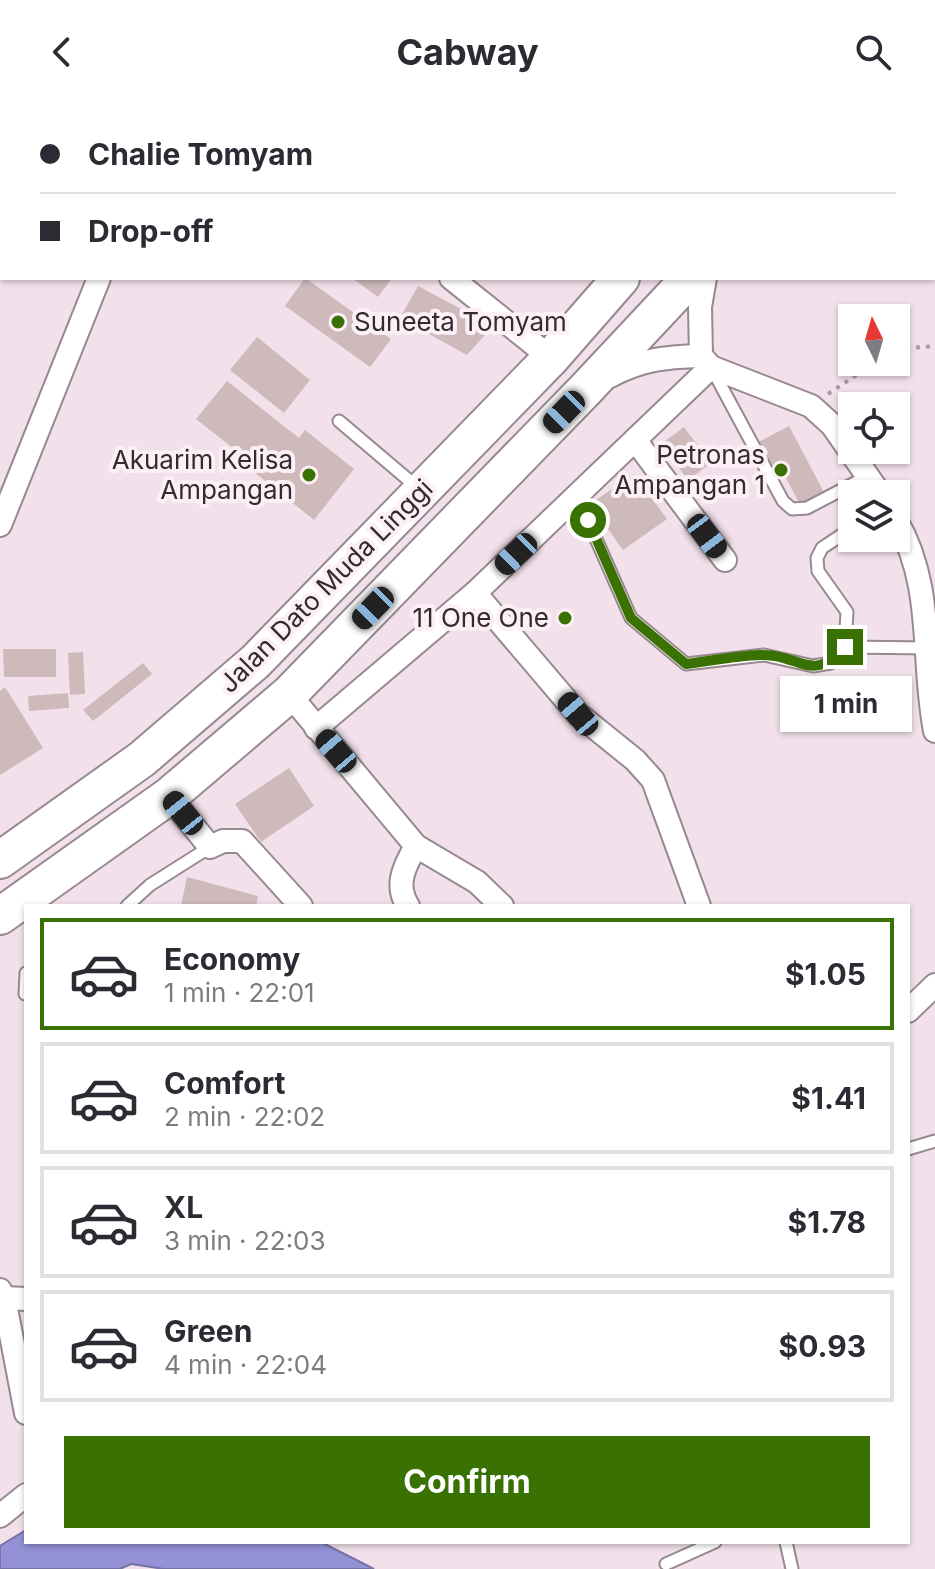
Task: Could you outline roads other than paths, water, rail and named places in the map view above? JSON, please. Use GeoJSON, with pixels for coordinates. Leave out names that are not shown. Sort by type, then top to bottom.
{"type":"FeatureCollection","features":[{"type":"Feature","properties":{"kind":"highway","name":"Jalan Dato Muda Linggi"},"geometry":{"type":"LineString","coordinates":[[0,860],[142,759],[255,662],[551,358],[619,280]]}},
{"type":"Feature","properties":{"kind":"highway","name":"Jalan Dato Muda Linggi"},"geometry":{"type":"LineString","coordinates":[[0,916],[169,796],[289,694],[688,280]]}},
{"type":"Feature","properties":{"kind":"street"},"geometry":{"type":"LineString","coordinates":[[0,525],[98,280]]}},
{"type":"Feature","properties":{"kind":"street"},"geometry":{"type":"LineString","coordinates":[[454,280],[551,358]]}},
{"type":"Feature","properties":{"kind":"street"},"geometry":{"type":"LineString","coordinates":[[316,728],[475,593],[635,440],[706,362],[700,307],[705,280]]}},
{"type":"Feature","properties":{"kind":"street"},"geometry":{"type":"LineString","coordinates":[[585,390],[633,364],[667,357],[706,362],[811,406],[832,425],[870,480]]}},
{"type":"Feature","properties":{"kind":"street"},"geometry":{"type":"LineString","coordinates":[[635,440],[725,560]]}},
{"type":"Feature","properties":{"kind":"street"},"geometry":{"type":"LineString","coordinates":[[910,541],[925,598],[930,648],[930,706],[935,731]]}},
{"type":"Feature","properties":{"kind":"street"},"geometry":{"type":"LineString","coordinates":[[475,593],[578,714],[635,760],[653,780],[698,904]]}},
{"type":"Feature","properties":{"kind":"street"},"geometry":{"type":"LineString","coordinates":[[289,694],[416,846],[477,882],[500,904]]}},
{"type":"Feature","properties":{"kind":"street"},"geometry":{"type":"LineString","coordinates":[[169,796],[210,847],[223,841],[242,841],[299,904]]}},
{"type":"Feature","properties":{"kind":"street"},"geometry":{"type":"LineString","coordinates":[[407,904],[402,897],[402,871],[416,846]]}},
{"type":"Feature","properties":{"kind":"street"},"geometry":{"type":"LineString","coordinates":[[910,1009],[935,985]]}},
{"type":"Feature","properties":{"kind":"street"},"geometry":{"type":"LineString","coordinates":[[10,1296],[24,1398]]}},
{"type":"Feature","properties":{"kind":"street"},"geometry":{"type":"LineString","coordinates":[[0,1516],[24,1497]]}},
{"type":"Feature","properties":{"kind":"lane"},"geometry":{"type":"LineString","coordinates":[[706,362],[783,501],[792,509],[807,508],[838,497]]}},
{"type":"Feature","properties":{"kind":"lane"},"geometry":{"type":"LineString","coordinates":[[339,421],[422,491]]}},
{"type":"Feature","properties":{"kind":"lane"},"geometry":{"type":"LineString","coordinates":[[577,496],[631,618],[686,664],[764,655],[813,666],[831,663],[845,647],[847,612],[818,571],[817,558],[822,548],[838,537]]}},
{"type":"Feature","properties":{"kind":"lane"},"geometry":{"type":"LineString","coordinates":[[845,647],[930,648]]}},
{"type":"Feature","properties":{"kind":"lane"},"geometry":{"type":"LineString","coordinates":[[129,904],[150,885],[210,847]]}},
{"type":"Feature","properties":{"kind":"lane"},"geometry":{"type":"LineString","coordinates":[[910,1148],[935,1141]]}},
{"type":"Feature","properties":{"kind":"lane"},"geometry":{"type":"LineString","coordinates":[[666,1564],[711,1544]]}},
{"type":"Feature","properties":{"kind":"lane"},"geometry":{"type":"LineString","coordinates":[[786,1544],[792,1569]]}},
{"type":"Feature","properties":{"kind":"place","name":"Suneeta Tomyam"},"geometry":{"type":"Point","coordinates":[338,322]}},
{"type":"Feature","properties":{"kind":"place","name":"Petronas Ampangan 1"},"geometry":{"type":"Point","coordinates":[781,470]}},
{"type":"Feature","properties":{"kind":"place","name":"Akuarim Kelisa Ampangan"},"geometry":{"type":"Point","coordinates":[309,475]}},
{"type":"Feature","properties":{"kind":"place","name":"11 One One"},"geometry":{"type":"Point","coordinates":[565,618]}}]}
